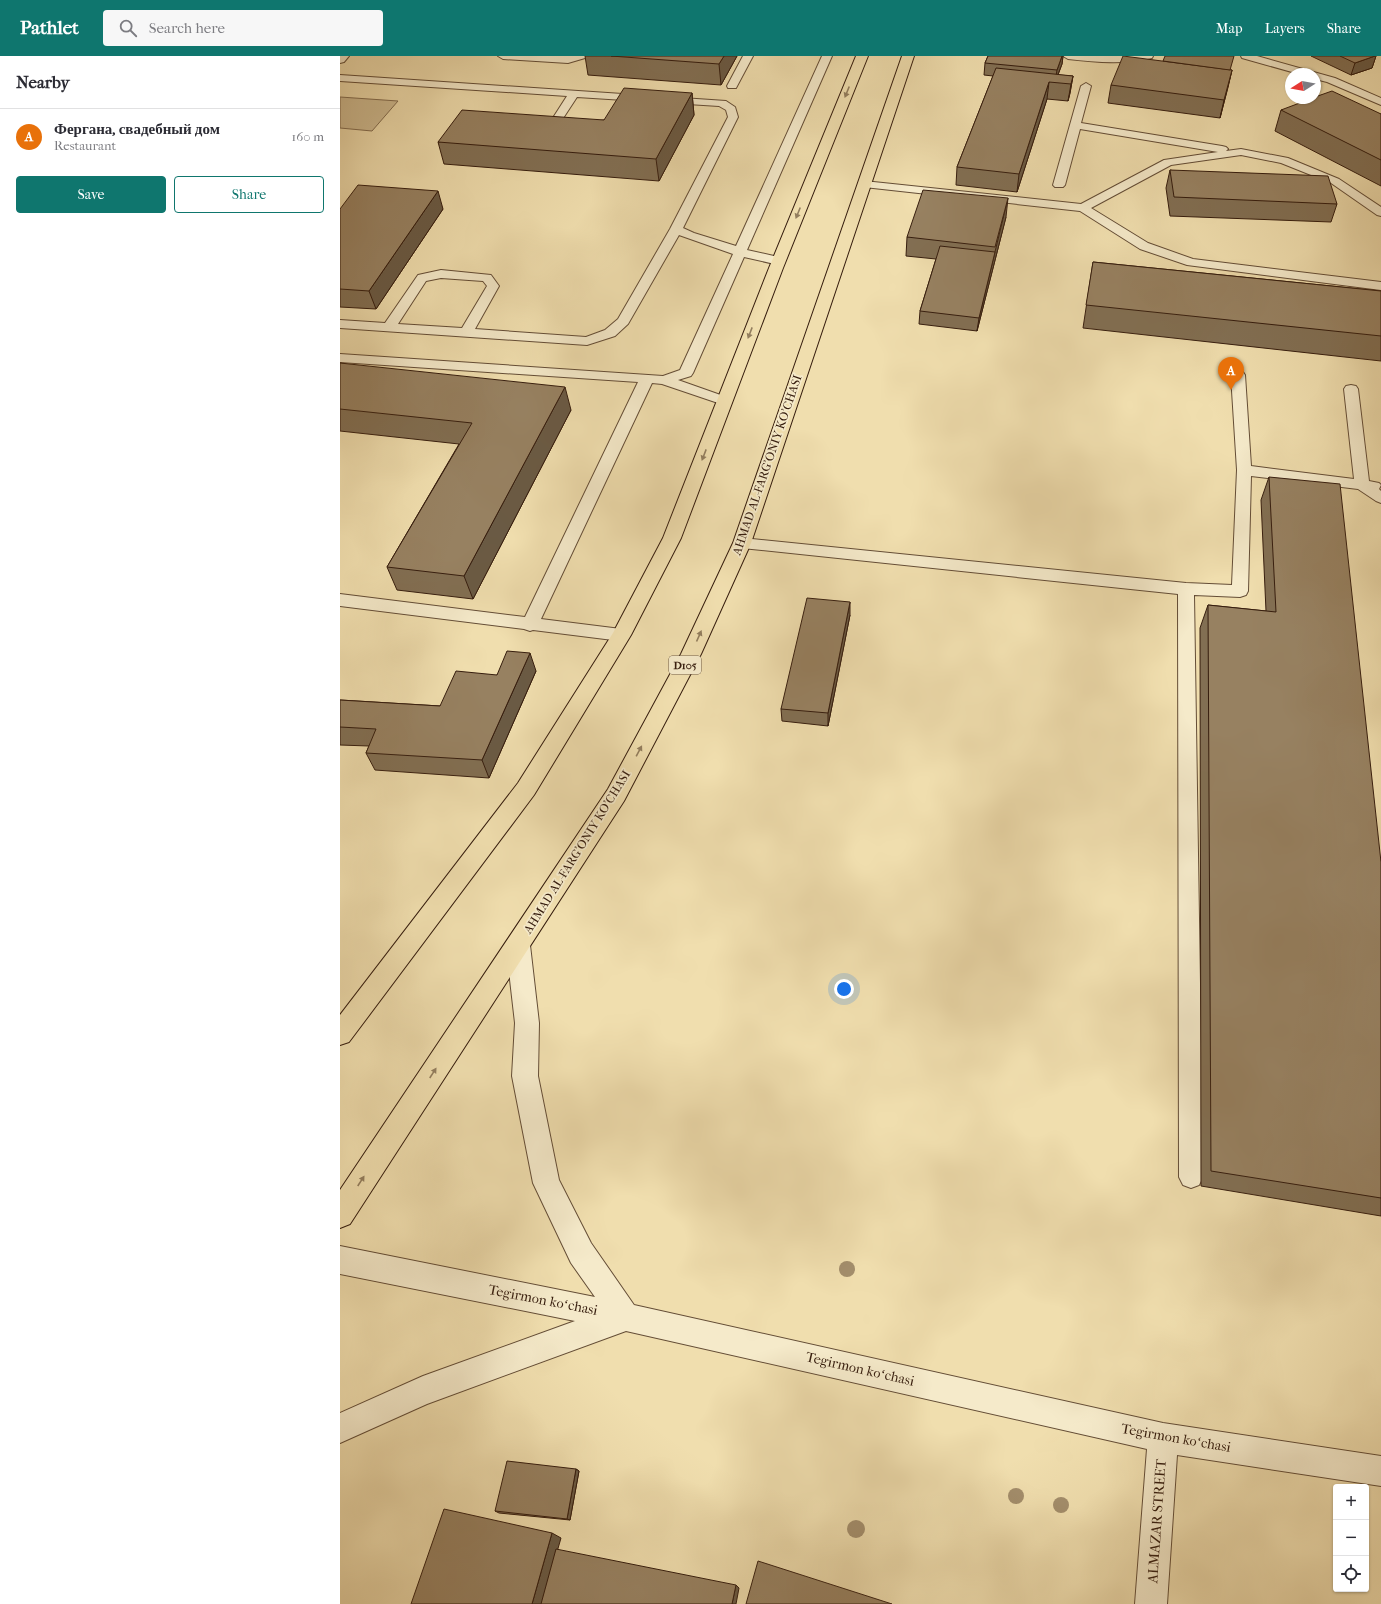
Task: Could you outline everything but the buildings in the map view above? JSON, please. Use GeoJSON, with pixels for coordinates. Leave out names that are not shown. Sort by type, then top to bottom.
{"type":"FeatureCollection","features":[{"type":"Feature","properties":{"kind":"highway"},"geometry":{"type":"LineString","coordinates":[[343,1029],[526,789],[621,635],[672,538],[779,261],[862,56]]}},
{"type":"Feature","properties":{"kind":"highway","name":"AHMAD AL-FARG'ONIY KO'CHASI"},"geometry":{"type":"LineString","coordinates":[[340,1214],[616,795],[691,654],[742,543],[908,56]]}},
{"type":"Feature","properties":{"kind":"street"},"geometry":{"type":"LineString","coordinates":[[340,1428],[423,1391],[626,1316],[581,1252],[546,1184],[525,1076],[526,1023],[518,945]]}},
{"type":"Feature","properties":{"kind":"street","name":"Tegirmon koʻchasi"},"geometry":{"type":"LineString","coordinates":[[340,1260],[626,1316],[1164,1438],[1381,1471]]}},
{"type":"Feature","properties":{"kind":"street","name":"ALMAZAR STREET"},"geometry":{"type":"LineString","coordinates":[[1151,1604],[1164,1438]]}},
{"type":"Feature","properties":{"kind":"lane"},"geometry":{"type":"LineString","coordinates":[[340,60],[344,56]]}},
{"type":"Feature","properties":{"kind":"lane"},"geometry":{"type":"LineString","coordinates":[[504,56],[568,60],[581,56]]}},
{"type":"Feature","properties":{"kind":"lane"},"geometry":{"type":"LineString","coordinates":[[732,86],[748,56]]}},
{"type":"Feature","properties":{"kind":"lane"},"geometry":{"type":"LineString","coordinates":[[664,380],[686,373],[827,56]]}},
{"type":"Feature","properties":{"kind":"lane"},"geometry":{"type":"LineString","coordinates":[[1068,56],[1105,60],[1130,59],[1148,56]]}},
{"type":"Feature","properties":{"kind":"lane"},"geometry":{"type":"LineString","coordinates":[[1246,56],[1289,68]]}},
{"type":"Feature","properties":{"kind":"lane"},"geometry":{"type":"LineString","coordinates":[[340,78],[722,103],[731,109],[733,117],[676,229],[623,321],[610,333],[587,341],[340,324]]}},
{"type":"Feature","properties":{"kind":"lane"},"geometry":{"type":"LineString","coordinates":[[1321,78],[1331,80],[1381,102]]}},
{"type":"Feature","properties":{"kind":"lane"},"geometry":{"type":"LineString","coordinates":[[1059,185],[1086,86]]}},
{"type":"Feature","properties":{"kind":"lane"},"geometry":{"type":"LineString","coordinates":[[554,124],[574,93]]}},
{"type":"Feature","properties":{"kind":"lane"},"geometry":{"type":"LineString","coordinates":[[1075,125],[1284,160],[1335,182],[1381,212]]}},
{"type":"Feature","properties":{"kind":"lane"},"geometry":{"type":"LineString","coordinates":[[1083,208],[1168,162],[1241,152]]}},
{"type":"Feature","properties":{"kind":"lane"},"geometry":{"type":"LineString","coordinates":[[864,184],[1083,208],[1144,246],[1191,262],[1381,286]]}},
{"type":"Feature","properties":{"kind":"lane"},"geometry":{"type":"LineString","coordinates":[[676,229],[691,236],[701,238],[740,252],[779,261]]}},
{"type":"Feature","properties":{"kind":"lane"},"geometry":{"type":"LineString","coordinates":[[389,327],[422,278],[441,274],[486,278],[493,286],[467,332]]}},
{"type":"Feature","properties":{"kind":"lane"},"geometry":{"type":"LineString","coordinates":[[340,358],[664,380],[724,401]]}},
{"type":"Feature","properties":{"kind":"lane"},"geometry":{"type":"LineString","coordinates":[[742,543],[1186,589],[1240,592],[1244,470],[1238,374]]}},
{"type":"Feature","properties":{"kind":"lane"},"geometry":{"type":"LineString","coordinates":[[530,625],[647,379]]}},
{"type":"Feature","properties":{"kind":"lane"},"geometry":{"type":"LineString","coordinates":[[1351,389],[1362,485],[1381,498]]}},
{"type":"Feature","properties":{"kind":"lane"},"geometry":{"type":"LineString","coordinates":[[1244,470],[1381,487]]}},
{"type":"Feature","properties":{"kind":"lane"},"geometry":{"type":"LineString","coordinates":[[1186,589],[1191,1177]]}},
{"type":"Feature","properties":{"kind":"lane"},"geometry":{"type":"LineString","coordinates":[[340,600],[530,625],[621,635]]}},
{"type":"Feature","properties":{"kind":"shaded area"},"geometry":{"type":"Polygon","coordinates":[[[340,97],[398,101],[372,131],[340,128],[340,97]]]}},
{"type":"Feature","properties":{"kind":"place","name":"Фергана, свадебный дом"},"geometry":{"type":"Point","coordinates":[1231,390]}}]}
